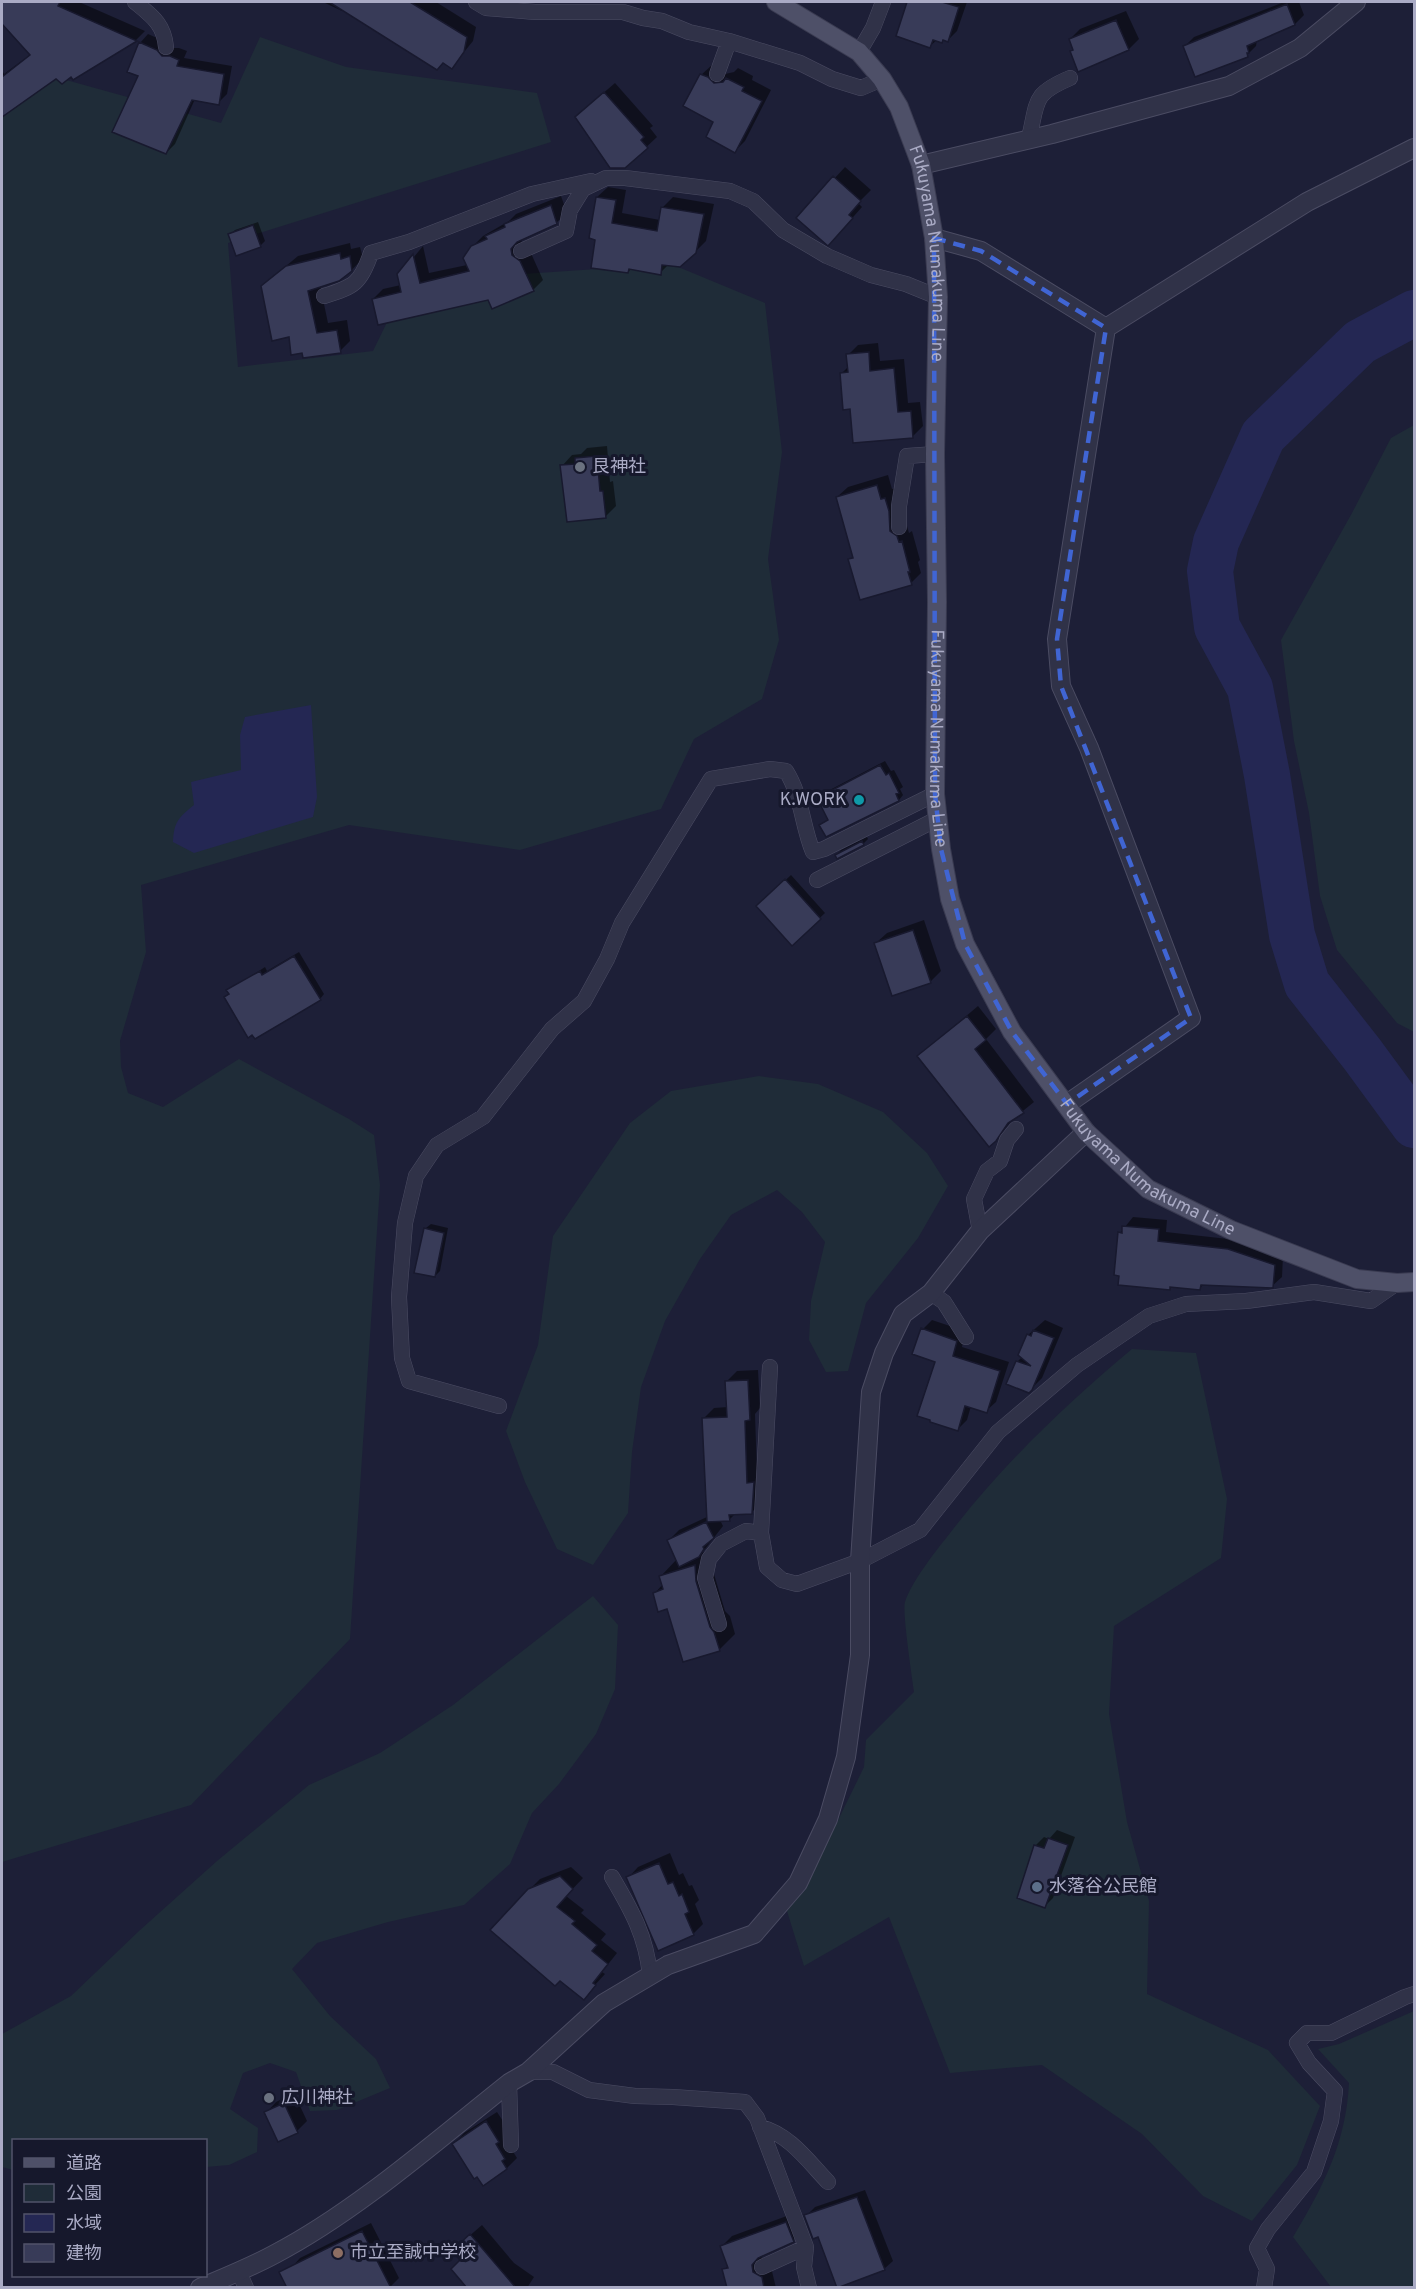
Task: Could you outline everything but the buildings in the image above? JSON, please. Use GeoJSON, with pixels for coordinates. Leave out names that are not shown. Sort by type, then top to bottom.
{"type":"FeatureCollection","features":[{"type":"Feature","properties":{"kind":"main road","name":"Fukuyama Numakuma Line"},"geometry":{"type":"LineString","coordinates":[[776,2],[859,52],[882,79],[898,107],[921,165],[934,238],[938,297],[935,454],[937,602],[935,794],[950,899],[965,944],[1012,1032],[1086,1132],[1148,1189],[1231,1230],[1358,1279],[1406,1283]]}},
{"type":"Feature","properties":{"kind":"street"},"geometry":{"type":"LineString","coordinates":[[921,165],[1229,86],[1300,48],[1356,2]]}},
{"type":"Feature","properties":{"kind":"street"},"geometry":{"type":"LineString","coordinates":[[1067,1104],[1191,1018],[1089,748],[1061,686],[1057,639],[1106,328],[1307,202],[1414,148]]}},
{"type":"Feature","properties":{"kind":"street"},"geometry":{"type":"LineString","coordinates":[[934,238],[981,251],[1106,328]]}},
{"type":"Feature","properties":{"kind":"street"},"geometry":{"type":"LineString","coordinates":[[200,2288],[242,2280],[278,2253],[337,2215],[509,2083],[528,2072],[604,2003],[668,1965],[754,1934],[798,1883],[828,1819],[846,1757],[860,1655],[860,1561],[871,1392],[884,1353],[903,1314],[931,1293],[980,1231],[1086,1132]]}},
{"type":"Feature","properties":{"kind":"lane"},"geometry":{"type":"LineString","coordinates":[[135,2],[165,32],[166,47]]}},
{"type":"Feature","properties":{"kind":"lane"},"geometry":{"type":"LineString","coordinates":[[476,2],[486,8],[535,12],[623,12],[662,21],[688,32],[729,41],[800,63],[832,79],[861,88],[882,79]]}},
{"type":"Feature","properties":{"kind":"lane"},"geometry":{"type":"LineString","coordinates":[[859,52],[873,28],[883,2]]}},
{"type":"Feature","properties":{"kind":"lane"},"geometry":{"type":"LineString","coordinates":[[717,74],[729,41]]}},
{"type":"Feature","properties":{"kind":"lane"},"geometry":{"type":"LineString","coordinates":[[1029,138],[1039,96],[1050,87],[1070,78]]}},
{"type":"Feature","properties":{"kind":"lane"},"geometry":{"type":"LineString","coordinates":[[521,251],[566,231],[570,210],[583,189],[606,178]]}},
{"type":"Feature","properties":{"kind":"lane"},"geometry":{"type":"LineString","coordinates":[[324,296],[349,289],[364,273],[371,253],[409,242],[532,194],[606,178],[625,178],[730,191],[753,201],[783,230],[827,256],[871,275],[906,284],[938,297]]}},
{"type":"Feature","properties":{"kind":"lane"},"geometry":{"type":"LineString","coordinates":[[899,527],[899,506],[908,456],[935,454]]}},
{"type":"Feature","properties":{"kind":"lane"},"geometry":{"type":"LineString","coordinates":[[499,1406],[408,1381],[402,1358],[399,1297],[405,1223],[416,1176],[437,1144],[483,1117],[552,1029],[584,1000],[607,959],[622,923],[711,779],[770,769],[786,771],[795,786],[813,852],[824,849],[935,794]]}},
{"type":"Feature","properties":{"kind":"lane"},"geometry":{"type":"LineString","coordinates":[[817,880],[938,819]]}},
{"type":"Feature","properties":{"kind":"lane"},"geometry":{"type":"LineString","coordinates":[[980,1231],[974,1199],[987,1171],[1000,1161],[1007,1140],[1016,1129]]}},
{"type":"Feature","properties":{"kind":"lane"},"geometry":{"type":"LineString","coordinates":[[770,1367],[761,1533],[767,1567],[782,1580],[797,1584],[860,1561],[920,1530],[998,1432],[1077,1365],[1149,1316],[1186,1304],[1246,1301],[1314,1292],[1371,1301],[1406,1283]]}},
{"type":"Feature","properties":{"kind":"lane"},"geometry":{"type":"LineString","coordinates":[[931,1293],[944,1302],[966,1337]]}},
{"type":"Feature","properties":{"kind":"lane"},"geometry":{"type":"LineString","coordinates":[[719,1624],[705,1578],[709,1559],[721,1544],[746,1531],[761,1533]]}},
{"type":"Feature","properties":{"kind":"lane"},"geometry":{"type":"LineString","coordinates":[[612,1877],[639,1927],[648,1951],[650,1975]]}},
{"type":"Feature","properties":{"kind":"lane"},"geometry":{"type":"LineString","coordinates":[[1264,2288],[1267,2269],[1257,2248],[1268,2229],[1314,2172],[1331,2121],[1335,2091],[1309,2063],[1297,2043],[1308,2033],[1331,2033],[1414,1994]]}},
{"type":"Feature","properties":{"kind":"lane"},"geometry":{"type":"LineString","coordinates":[[528,2072],[553,2072],[589,2090],[635,2096],[745,2102],[760,2127],[806,2247],[804,2267],[809,2288]]}},
{"type":"Feature","properties":{"kind":"lane"},"geometry":{"type":"LineString","coordinates":[[509,2083],[511,2145]]}},
{"type":"Feature","properties":{"kind":"lane"},"geometry":{"type":"LineString","coordinates":[[760,2127],[772,2130],[788,2141],[828,2182]]}},
{"type":"Feature","properties":{"kind":"lane"},"geometry":{"type":"LineString","coordinates":[[762,2267],[806,2247]]}},
{"type":"Feature","properties":{"kind":"highlighted area"},"geometry":{"type":"Polygon","coordinates":[[[934,238],[981,251],[1106,328],[1057,639],[1061,686],[1191,1018],[1067,1104],[1012,1032],[965,944],[941,849],[935,794],[934,238]]]}},
{"type":"Feature","properties":{"kind":"green space"},"geometry":{"type":"Polygon","coordinates":[[[260,37],[346,67],[537,93],[551,142],[228,243],[238,367],[373,351],[392,312],[523,274],[671,264],[765,303],[782,452],[768,559],[779,640],[762,699],[694,739],[661,809],[520,850],[349,825],[141,885],[146,952],[120,1041],[121,1067],[128,1093],[163,1107],[239,1059],[374,1135],[380,1185],[350,1639],[191,1805],[2,1862],[2,114],[59,78],[221,123],[260,37]]]}},
{"type":"Feature","properties":{"kind":"green space"},"geometry":{"type":"Polygon","coordinates":[[[1414,425],[1414,1032],[1397,1023],[1337,950],[1320,896],[1309,813],[1294,741],[1281,640],[1391,438],[1414,425]]]}},
{"type":"Feature","properties":{"kind":"green space"},"geometry":{"type":"Polygon","coordinates":[[[759,1076],[818,1084],[883,1112],[927,1153],[948,1186],[918,1238],[866,1303],[848,1371],[826,1372],[809,1340],[811,1301],[825,1242],[802,1212],[777,1190],[731,1215],[700,1259],[665,1321],[641,1387],[632,1452],[628,1513],[593,1565],[557,1549],[525,1482],[506,1431],[538,1345],[553,1236],[630,1123],[671,1091],[759,1076]]]}},
{"type":"Feature","properties":{"kind":"green space"},"geometry":{"type":"Polygon","coordinates":[[[1132,1349],[1196,1353],[1227,1499],[1221,1558],[1114,1626],[1109,1714],[1127,1822],[1149,1901],[1147,1994],[1268,2050],[1320,2106],[1297,2165],[1252,2221],[1203,2196],[1142,2134],[1042,2065],[950,2073],[889,1917],[804,1966],[787,1911],[804,1890],[864,1767],[866,1740],[914,1692],[904,1608],[917,1577],[968,1511],[1011,1461],[1082,1392],[1132,1349]]]}},
{"type":"Feature","properties":{"kind":"green space"},"geometry":{"type":"Polygon","coordinates":[[[593,1596],[618,1625],[615,1689],[596,1734],[559,1784],[532,1813],[510,1864],[464,1905],[388,1922],[317,1943],[292,1969],[330,2016],[376,2059],[390,2088],[337,2110],[310,2111],[296,2072],[270,2063],[243,2073],[230,2109],[258,2128],[257,2152],[229,2165],[207,2167],[207,2139],[12,2139],[12,2170],[2,2167],[2,2034],[71,1996],[217,1861],[309,1785],[380,1753],[453,1705],[593,1596]]]}},
{"type":"Feature","properties":{"kind":"green space"},"geometry":{"type":"Polygon","coordinates":[[[1414,2011],[1414,2287],[1331,2287],[1293,2237],[1331,2164],[1347,2105],[1349,2083],[1318,2049],[1339,2044],[1414,2011]]]}},
{"type":"Feature","properties":{"kind":"water"},"geometry":{"type":"Polygon","coordinates":[[[311,705],[317,797],[313,817],[194,853],[173,842],[174,830],[178,821],[194,805],[191,782],[241,770],[240,735],[245,717],[311,705]]]}},
{"type":"Feature","properties":{"kind":"waterway"},"geometry":{"type":"LineString","coordinates":[[1414,313],[1360,342],[1263,436],[1216,542],[1210,571],[1217,627],[1250,688],[1267,775],[1292,935],[1307,984],[1414,1125]]}},
{"type":"Feature","properties":{"kind":"place","name":"艮神社"},"geometry":{"type":"Point","coordinates":[580,467]}},
{"type":"Feature","properties":{"kind":"place","name":"K.WORK"},"geometry":{"type":"Point","coordinates":[859,800]}},
{"type":"Feature","properties":{"kind":"place","name":"水落谷公民館"},"geometry":{"type":"Point","coordinates":[1037,1887]}},
{"type":"Feature","properties":{"kind":"place","name":"広川神社"},"geometry":{"type":"Point","coordinates":[269,2098]}},
{"type":"Feature","properties":{"kind":"place","name":"市立至誠中学校"},"geometry":{"type":"Point","coordinates":[338,2253]}}]}
